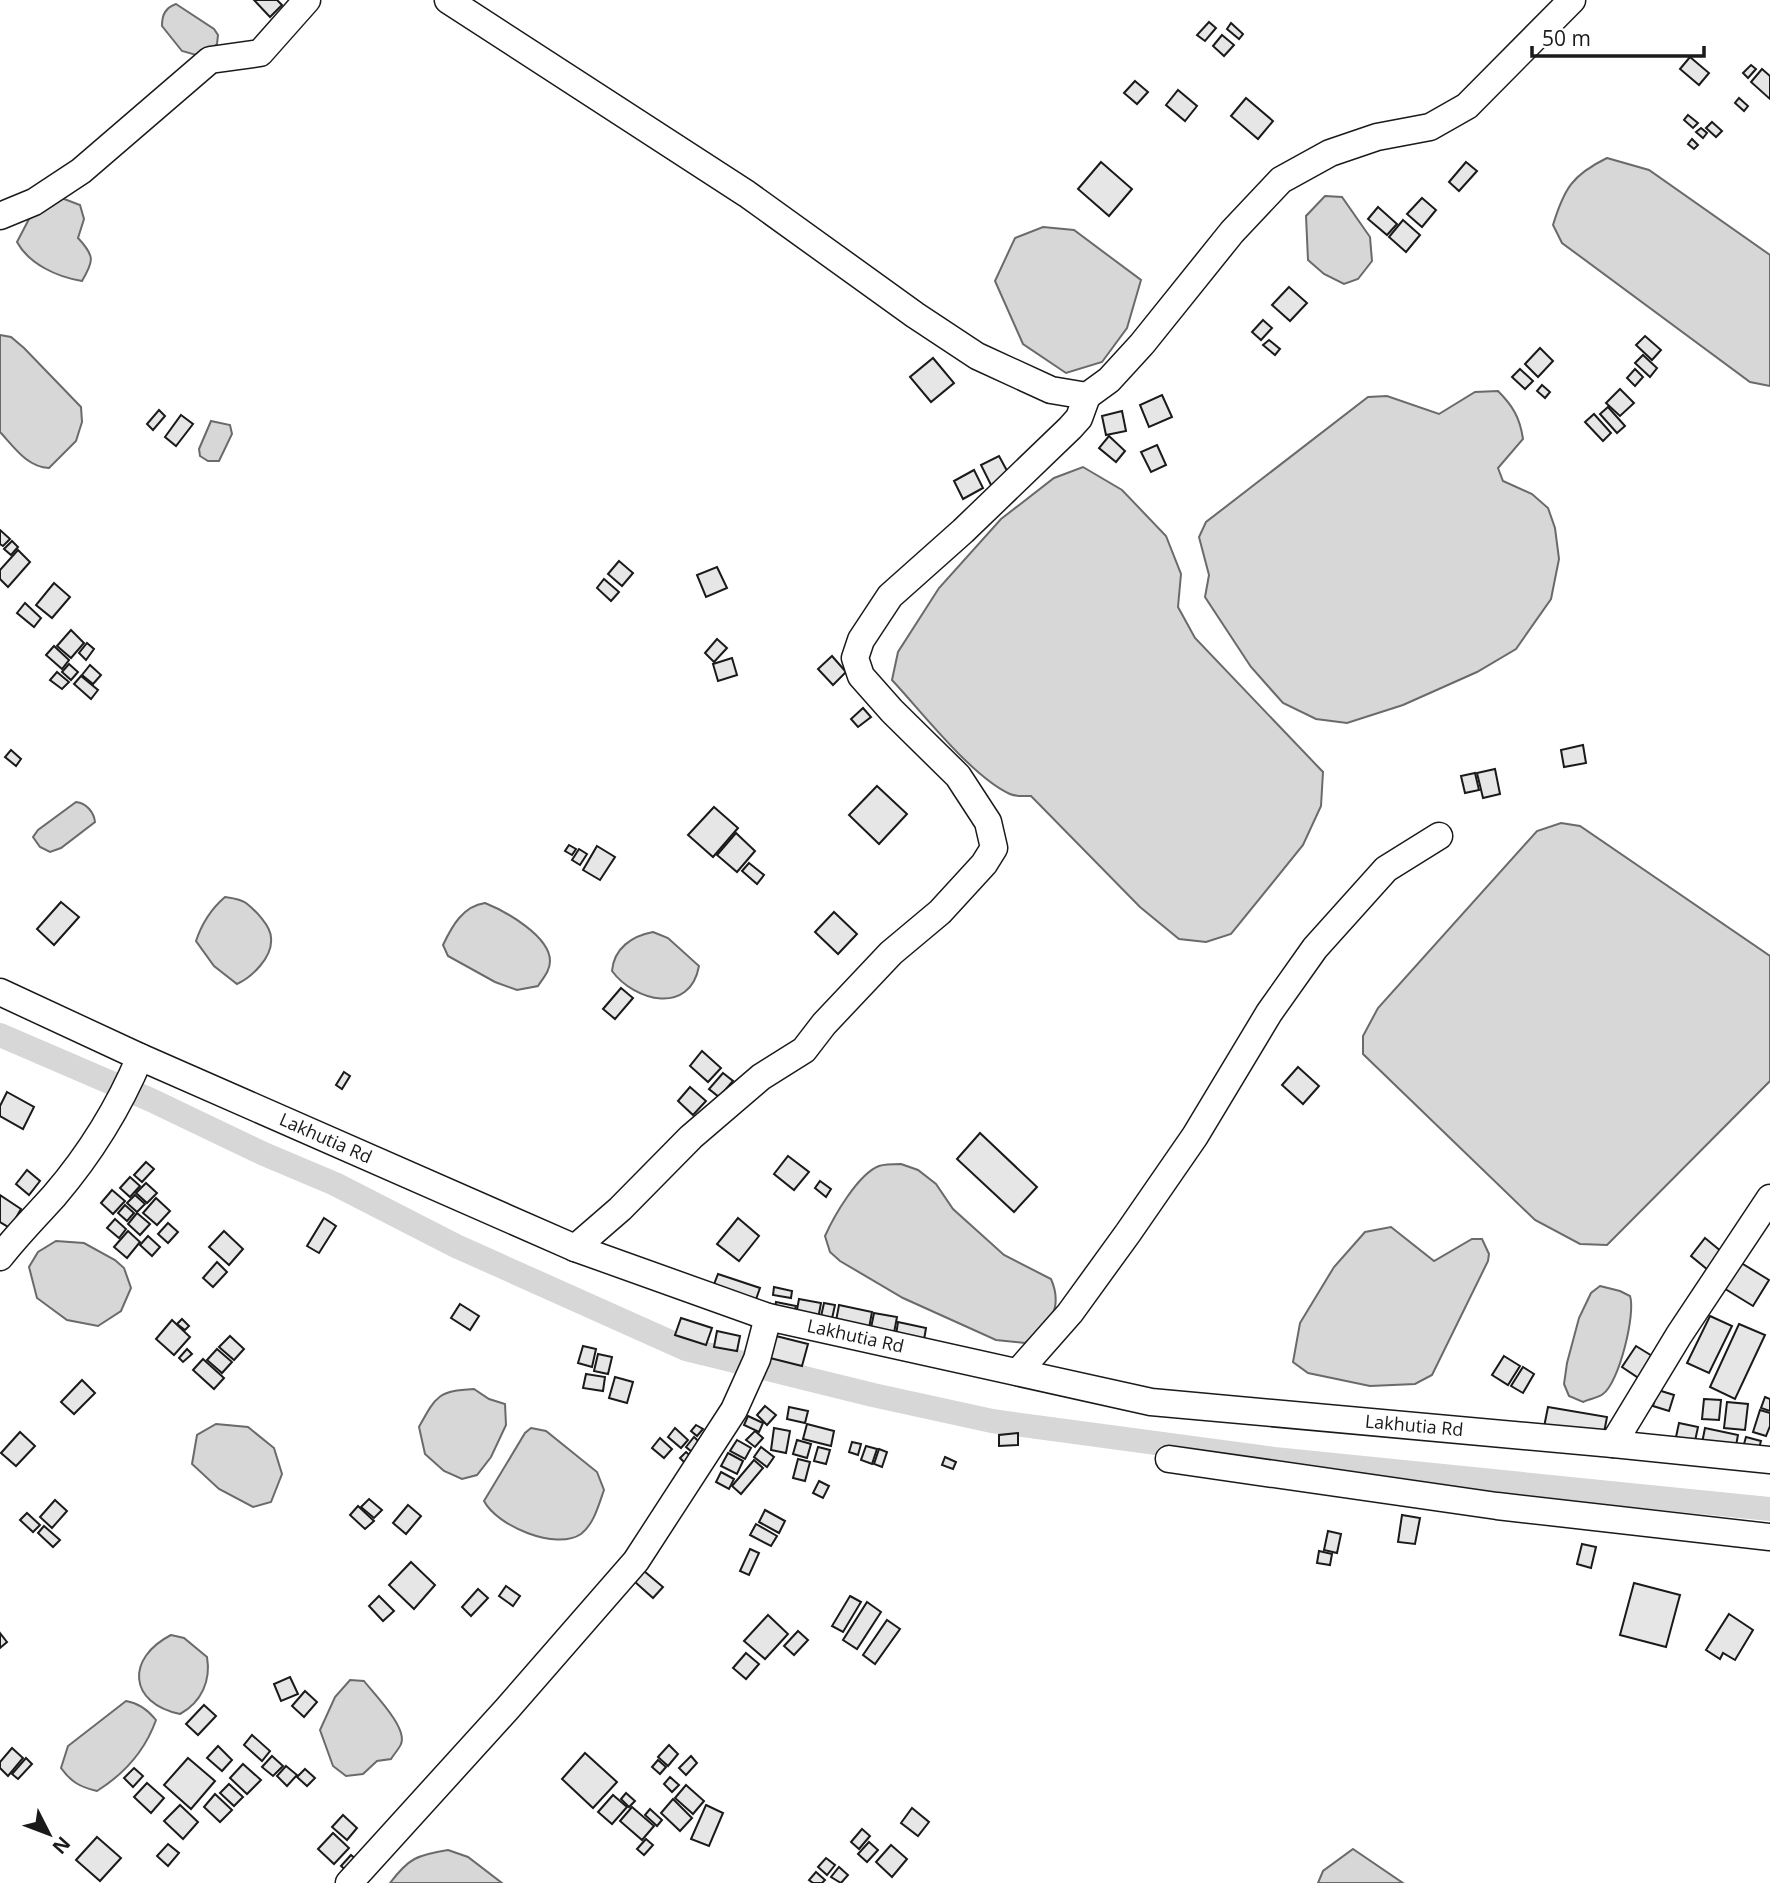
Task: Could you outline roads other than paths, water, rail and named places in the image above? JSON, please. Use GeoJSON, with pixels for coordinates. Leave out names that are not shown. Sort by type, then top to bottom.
{"type":"FeatureCollection","features":[{"type":"Feature","properties":{"kind":"street"},"geometry":{"type":"LineString","coordinates":[[0,216],[34,202],[81,172],[210,60],[260,53],[307,0]]}},
{"type":"Feature","properties":{"kind":"street"},"geometry":{"type":"LineString","coordinates":[[447,0],[747,194],[915,315],[977,356],[1051,390],[1087,396]]}},
{"type":"Feature","properties":{"kind":"street"},"geometry":{"type":"LineString","coordinates":[[575,1248],[620,1209],[691,1137],[761,1077],[804,1050],[824,1024],[891,953],[940,912],[984,864],[994,848],[988,821],[958,776],[861,676],[855,659],[861,640],[890,596],[963,531],[1070,428],[1079,418],[1087,396],[1109,380],[1142,344],[1232,232],[1281,180],[1330,153],[1377,137],[1430,127],[1467,106],[1572,0]]}},
{"type":"Feature","properties":{"kind":"street"},"geometry":{"type":"LineString","coordinates":[[1018,1373],[1070,1312],[1128,1233],[1195,1136],[1269,1013],[1315,948],[1386,869],[1439,836]]}},
{"type":"Feature","properties":{"kind":"street","name":"Lakhutia Rd"},"geometry":{"type":"LineString","coordinates":[[0,992],[140,1057],[575,1248],[768,1317],[1151,1402],[1770,1460]]}},
{"type":"Feature","properties":{"kind":"street"},"geometry":{"type":"LineString","coordinates":[[0,1257],[55,1195],[103,1129],[128,1086],[140,1057]]}},
{"type":"Feature","properties":{"kind":"street"},"geometry":{"type":"LineString","coordinates":[[1613,1444],[1679,1335],[1770,1198]]}},
{"type":"Feature","properties":{"kind":"street"},"geometry":{"type":"LineString","coordinates":[[349,1883],[507,1709],[636,1561],[734,1410],[757,1359],[768,1317]]}},
{"type":"Feature","properties":{"kind":"street"},"geometry":{"type":"LineString","coordinates":[[1169,1459],[1497,1506],[1770,1537]]}},
{"type":"Feature","properties":{"kind":"waterway"},"geometry":{"type":"LineString","coordinates":[[0,1035],[335,1184],[456,1246],[686,1349],[992,1421],[1274,1459],[1770,1509]]}}]}
